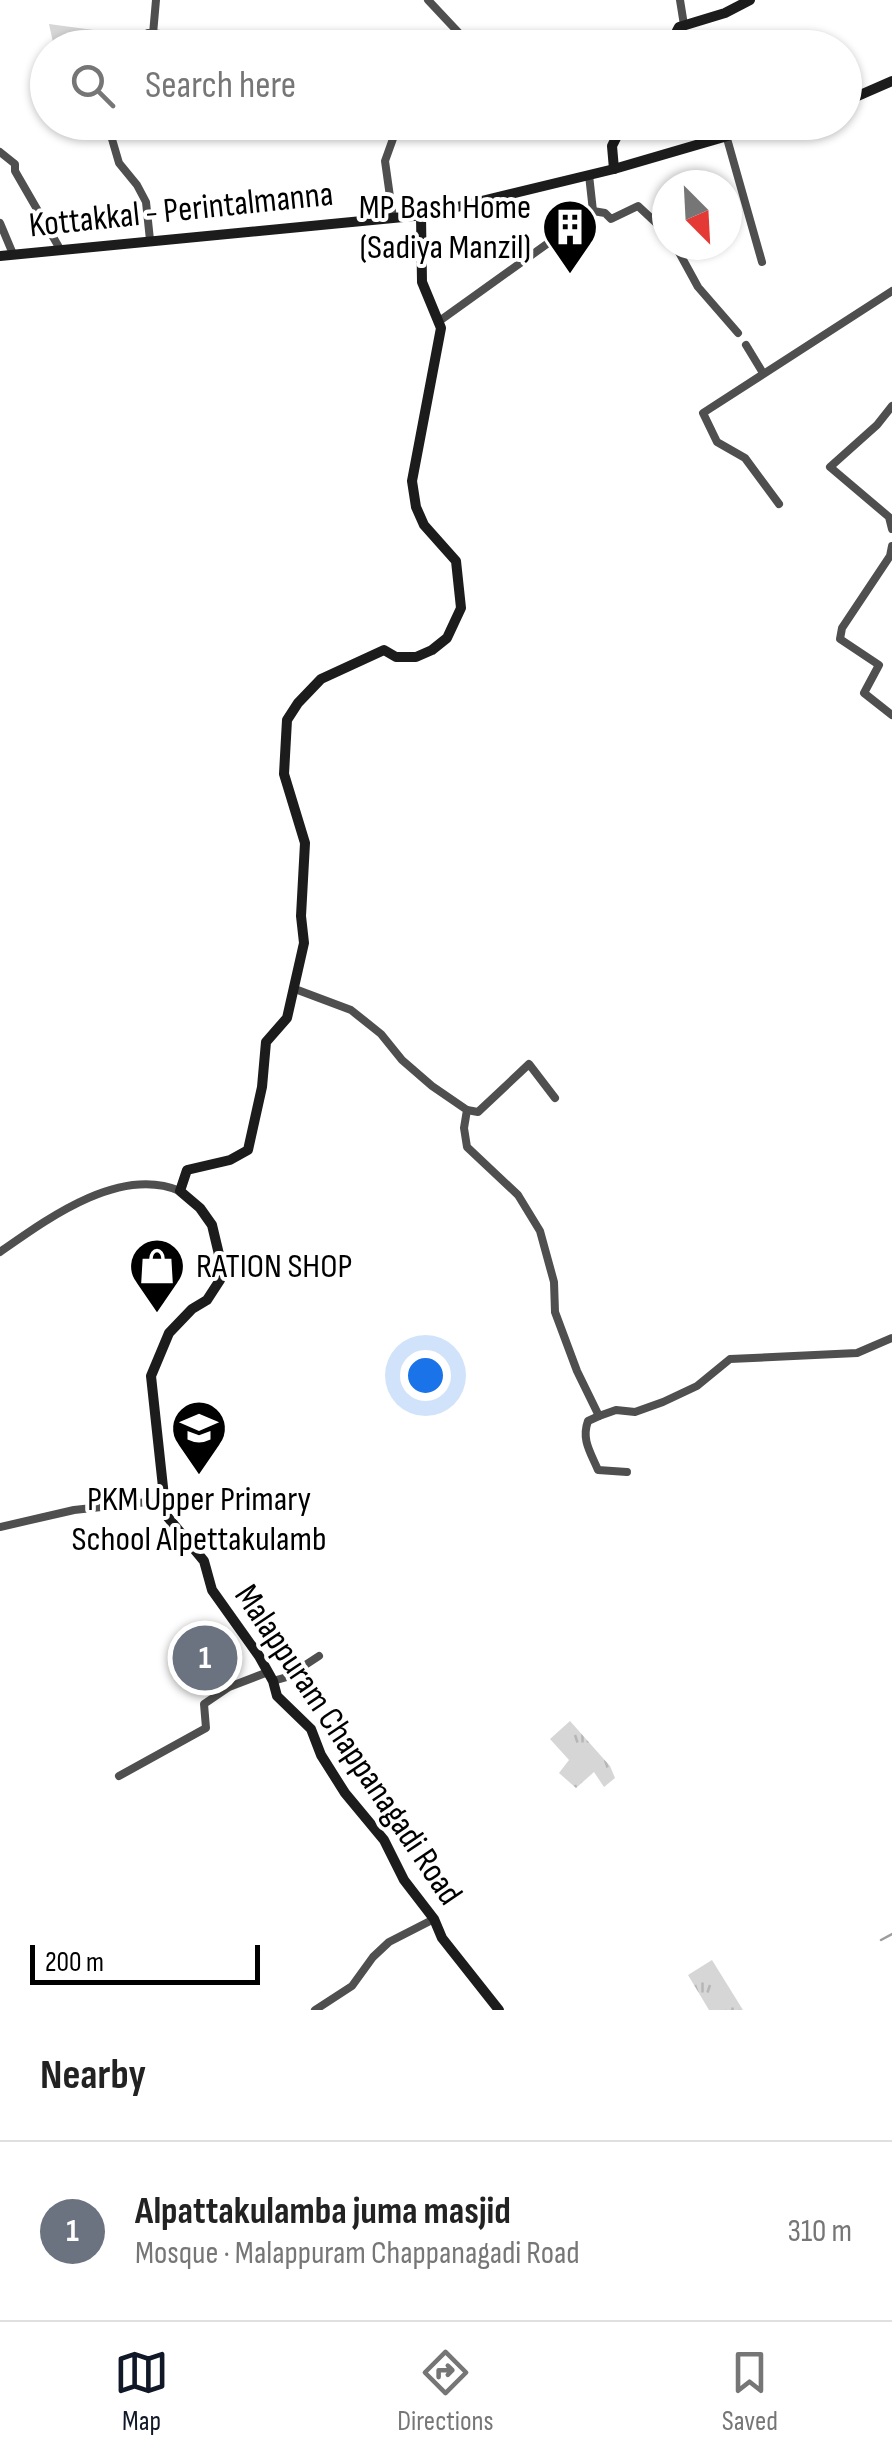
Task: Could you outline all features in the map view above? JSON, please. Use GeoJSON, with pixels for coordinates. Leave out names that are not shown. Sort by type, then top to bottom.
{"type":"FeatureCollection","features":[{"type":"Feature","properties":{"kind":"street"},"geometry":{"type":"LineString","coordinates":[[153,30],[156,0]]}},
{"type":"Feature","properties":{"kind":"street"},"geometry":{"type":"LineString","coordinates":[[680,0],[684,25]]}},
{"type":"Feature","properties":{"kind":"street"},"geometry":{"type":"LineString","coordinates":[[678,30],[750,0]]}},
{"type":"Feature","properties":{"kind":"street"},"geometry":{"type":"LineString","coordinates":[[434,2],[458,30]]}},
{"type":"Feature","properties":{"kind":"street"},"geometry":{"type":"LineString","coordinates":[[862,94],[892,80]]}},
{"type":"Feature","properties":{"kind":"street"},"geometry":{"type":"LineString","coordinates":[[112,140],[118,162],[138,185],[146,202],[150,240]]}},
{"type":"Feature","properties":{"kind":"street"},"geometry":{"type":"LineString","coordinates":[[392,140],[384,173],[393,218]]}},
{"type":"Feature","properties":{"kind":"street"},"geometry":{"type":"LineString","coordinates":[[614,168],[615,140]]}},
{"type":"Feature","properties":{"kind":"street","name":"Kottakkal - Perintalmanna"},"geometry":{"type":"LineString","coordinates":[[0,256],[421,216],[709,140]]}},
{"type":"Feature","properties":{"kind":"street"},"geometry":{"type":"LineString","coordinates":[[727,140],[762,262]]}},
{"type":"Feature","properties":{"kind":"street"},"geometry":{"type":"LineString","coordinates":[[0,152],[15,164],[14,172],[60,250]]}},
{"type":"Feature","properties":{"kind":"street"},"geometry":{"type":"LineString","coordinates":[[588,175],[593,211]]}},
{"type":"Feature","properties":{"kind":"street"},"geometry":{"type":"LineString","coordinates":[[438,322],[593,211],[606,213],[611,219],[638,206],[652,220]]}},
{"type":"Feature","properties":{"kind":"street"},"geometry":{"type":"LineString","coordinates":[[0,1252],[80,1199],[126,1188],[166,1185],[180,1191],[187,1170],[230,1160],[248,1150],[262,1086],[266,1042],[287,1018],[304,943],[301,916],[305,843],[284,774],[287,720],[320,679],[340,668],[384,650],[396,656],[416,657],[432,650],[447,638],[461,608],[456,561],[424,525],[412,481],[441,328],[422,282],[421,216]]}},
{"type":"Feature","properties":{"kind":"street"},"geometry":{"type":"LineString","coordinates":[[0,223],[13,254]]}},
{"type":"Feature","properties":{"kind":"street"},"geometry":{"type":"LineString","coordinates":[[683,260],[698,287],[738,333]]}},
{"type":"Feature","properties":{"kind":"street"},"geometry":{"type":"LineString","coordinates":[[779,504],[745,458],[717,442],[703,413],[892,292]]}},
{"type":"Feature","properties":{"kind":"street"},"geometry":{"type":"LineString","coordinates":[[746,345],[763,373]]}},
{"type":"Feature","properties":{"kind":"street"},"geometry":{"type":"LineString","coordinates":[[892,406],[877,426],[830,467],[889,517],[892,528]]}},
{"type":"Feature","properties":{"kind":"street"},"geometry":{"type":"LineString","coordinates":[[891,553],[842,628],[840,639],[879,664],[864,693],[892,716]]}},
{"type":"Feature","properties":{"kind":"street"},"geometry":{"type":"LineString","coordinates":[[295,989],[351,1010],[432,1086],[467,1110],[478,1112],[529,1064],[555,1098]]}},
{"type":"Feature","properties":{"kind":"street"},"geometry":{"type":"LineString","coordinates":[[467,1110],[467,1147],[518,1195],[540,1231],[554,1282],[555,1312],[599,1416]]}},
{"type":"Feature","properties":{"kind":"street","name":"Malappuram Chappanagadi Road"},"geometry":{"type":"LineString","coordinates":[[180,1191],[200,1208],[217,1237],[222,1267],[214,1291],[169,1334],[151,1376],[164,1503],[173,1526],[204,1561],[212,1590],[271,1676],[276,1696],[310,1729],[321,1755],[384,1840],[404,1880],[434,1919],[442,1938],[499,2010]]}},
{"type":"Feature","properties":{"kind":"street"},"geometry":{"type":"LineString","coordinates":[[627,1472],[598,1470],[585,1443],[588,1422],[616,1410],[635,1412],[663,1402],[697,1386],[730,1359],[856,1353],[892,1338]]}},
{"type":"Feature","properties":{"kind":"street"},"geometry":{"type":"LineString","coordinates":[[0,1527],[74,1510],[164,1503]]}},
{"type":"Feature","properties":{"kind":"street"},"geometry":{"type":"LineString","coordinates":[[119,1776],[206,1728],[204,1704],[229,1687],[271,1676],[288,1677],[319,1656]]}},
{"type":"Feature","properties":{"kind":"street"},"geometry":{"type":"LineString","coordinates":[[315,2010],[352,1986],[389,1942],[434,1919]]}},
{"type":"Feature","properties":{"kind":"green space"},"geometry":{"type":"Polygon","coordinates":[[[49,24],[94,30],[50,30],[49,24]]]}},
{"type":"Feature","properties":{"kind":"green space"},"geometry":{"type":"Polygon","coordinates":[[[570,1721],[610,1766],[615,1778],[604,1787],[594,1772],[576,1788],[559,1773],[569,1760],[550,1739],[570,1721]]]}},
{"type":"Feature","properties":{"kind":"green space"},"geometry":{"type":"Polygon","coordinates":[[[712,1960],[743,2010],[709,2010],[688,1975],[712,1960]]]}},
{"type":"Feature","properties":{"kind":"waterway"},"geometry":{"type":"LineString","coordinates":[[881,1940],[892,1934]]}},
{"type":"Feature","properties":{"kind":"place","name":"MP Bash Home (Sadiya Manzil)"},"geometry":{"type":"Point","coordinates":[570,276]}},
{"type":"Feature","properties":{"kind":"place","name":"RATION SHOP"},"geometry":{"type":"Point","coordinates":[157,1315]}},
{"type":"Feature","properties":{"kind":"place","name":"PKM Upper Primary School Alpettakulamb"},"geometry":{"type":"Point","coordinates":[199,1477]}},
{"type":"Feature","properties":{"kind":"place","name":"Alpattakulamba juma masjid"},"geometry":{"type":"Point","coordinates":[205,1658]}}]}
